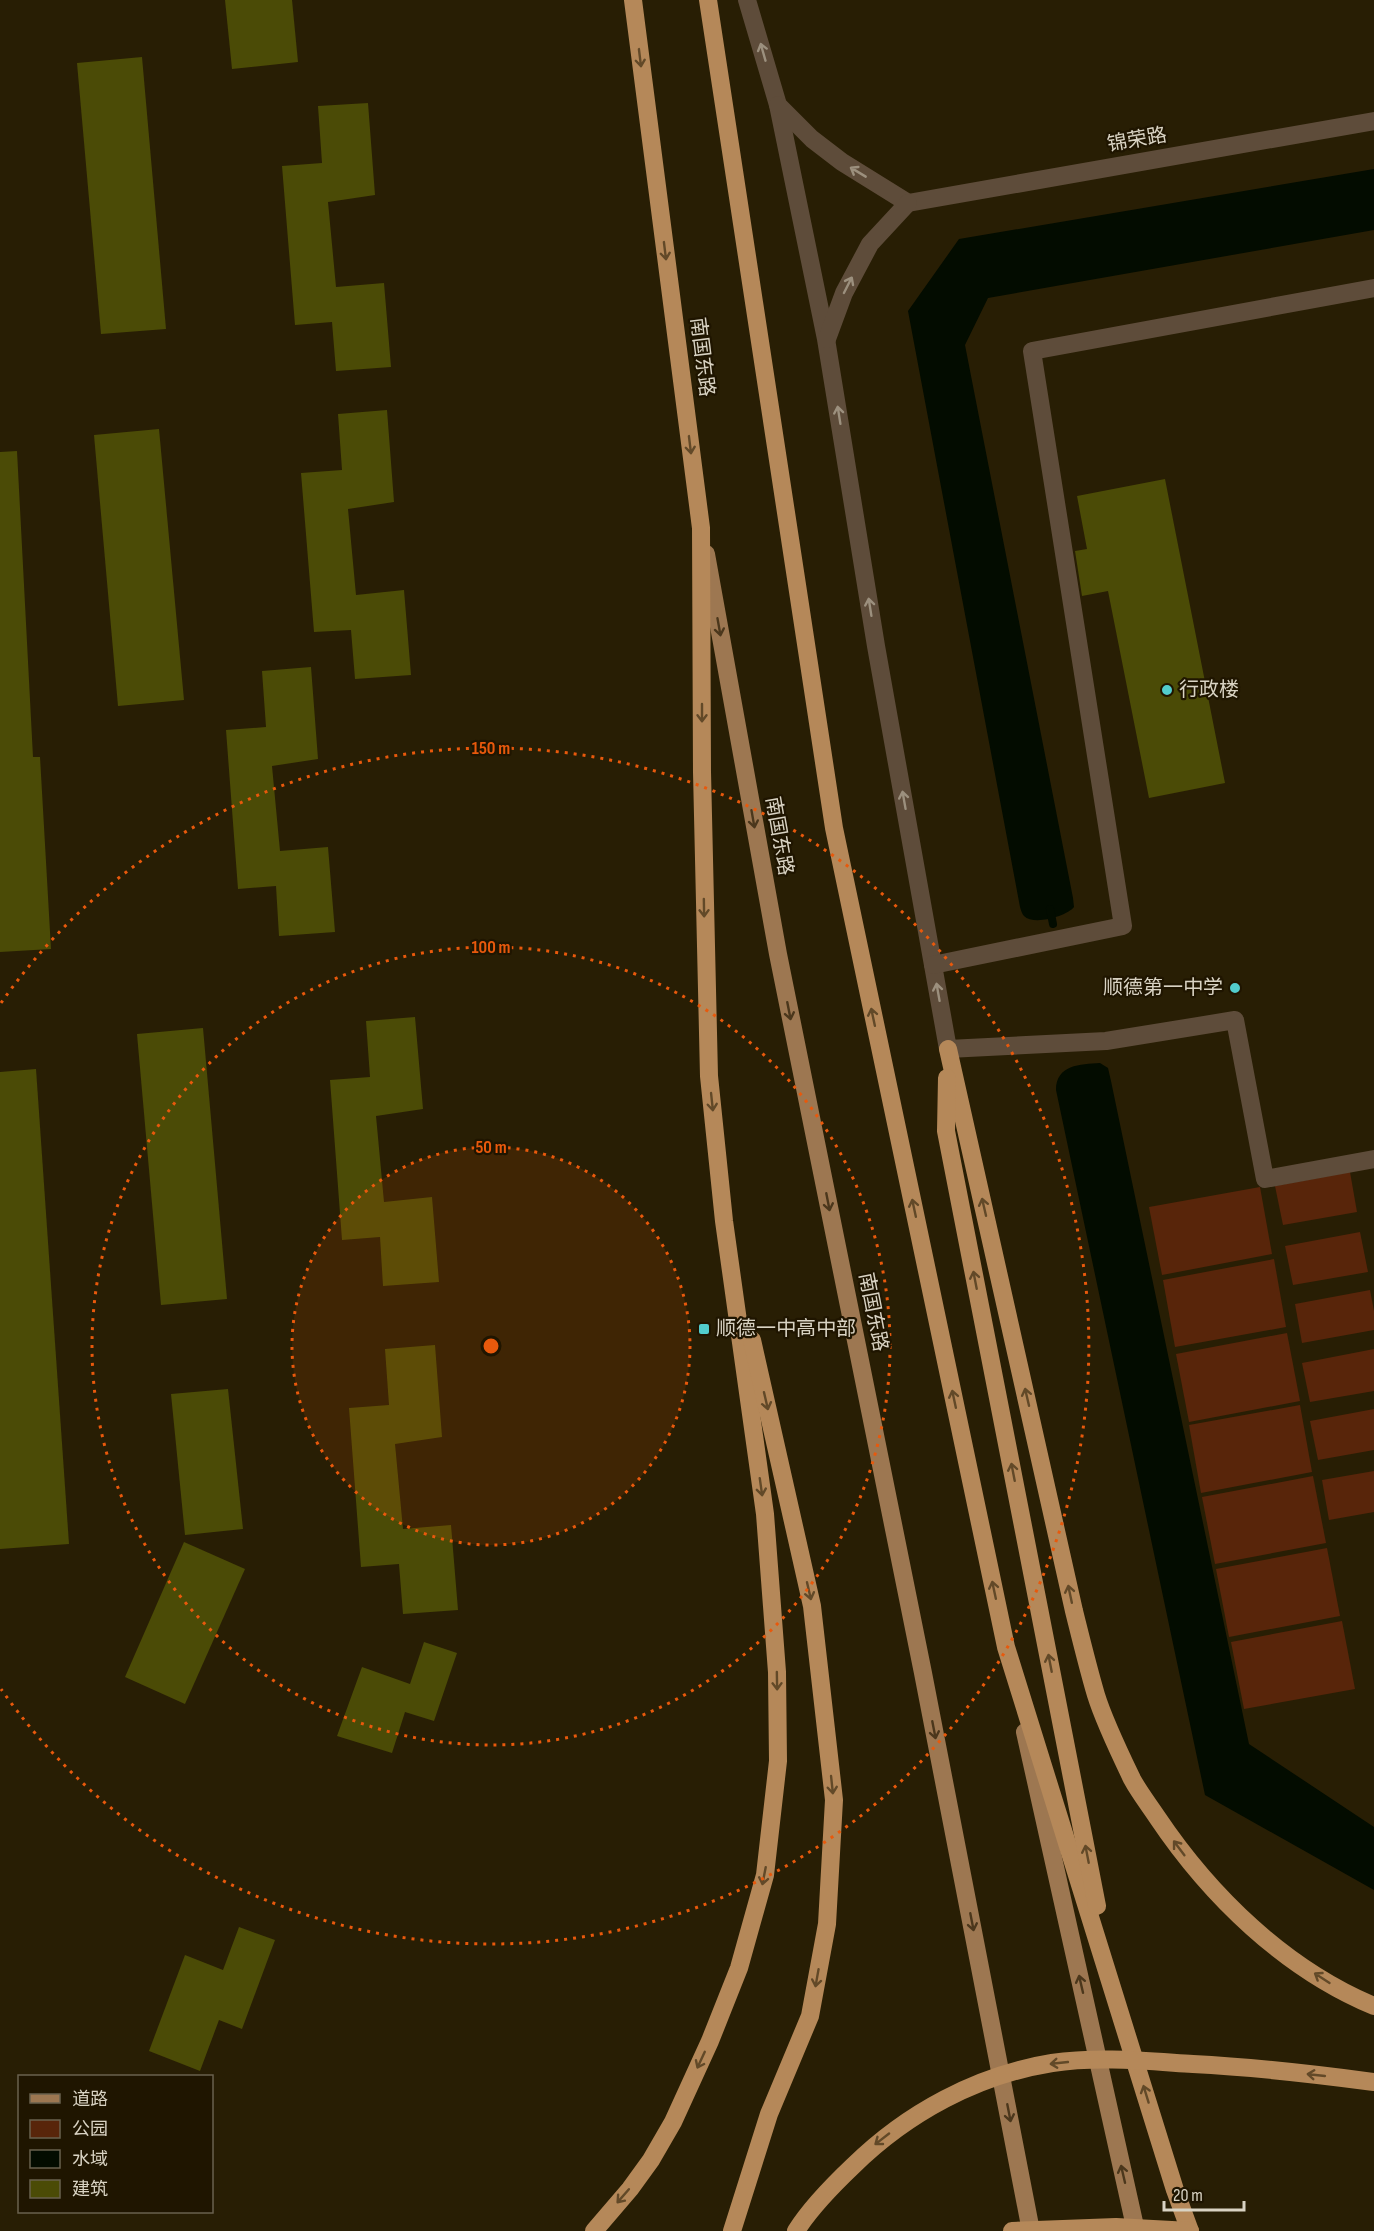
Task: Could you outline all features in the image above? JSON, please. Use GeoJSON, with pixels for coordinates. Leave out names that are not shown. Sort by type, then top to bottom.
{"type":"FeatureCollection","features":[{"type":"Feature","properties":{"kind":"highway","name":"南国东路"},"geometry":{"type":"LineString","coordinates":[[633,0],[701,528]]}},
{"type":"Feature","properties":{"kind":"highway"},"geometry":{"type":"LineString","coordinates":[[708,0],[834,828],[1006,1647],[1190,2231],[1116,2227],[1012,2231]]}},
{"type":"Feature","properties":{"kind":"highway"},"geometry":{"type":"LineString","coordinates":[[594,2231],[630,2189],[651,2160],[673,2122],[740,1968],[765,1875],[778,1761],[777,1672],[765,1514],[724,1221],[709,1076],[702,772],[701,528]]}},
{"type":"Feature","properties":{"kind":"highway"},"geometry":{"type":"LineString","coordinates":[[948,1049],[946,1131],[1114,1994]]}},
{"type":"Feature","properties":{"kind":"highway"},"geometry":{"type":"LineString","coordinates":[[948,1049],[1074,1611],[1097,1697],[1133,1780],[1175,1844],[1227,1905],[1274,1946],[1327,1982],[1374,2006]]}},
{"type":"Feature","properties":{"kind":"highway"},"geometry":{"type":"LineString","coordinates":[[724,1221],[812,1606],[834,1800],[827,1924],[810,2016],[769,2114],[735,2223]]}},
{"type":"Feature","properties":{"kind":"highway"},"geometry":{"type":"LineString","coordinates":[[796,2231],[841,2178],[877,2142],[911,2117],[954,2094],[1007,2073],[1052,2063],[1100,2059],[1221,2065],[1374,2082]]}},
{"type":"Feature","properties":{"kind":"main road","name":"南国东路"},"geometry":{"type":"LineString","coordinates":[[701,528],[778,954],[923,1673],[1032,2231]]}},
{"type":"Feature","properties":{"kind":"main road"},"geometry":{"type":"LineString","coordinates":[[1006,1647],[1136,2231]]}},
{"type":"Feature","properties":{"kind":"street"},"geometry":{"type":"LineString","coordinates":[[747,0],[778,105],[826,339],[876,646],[948,1049],[1106,1041],[1235,1020],[1264,1179],[1374,1159]]}},
{"type":"Feature","properties":{"kind":"street"},"geometry":{"type":"LineString","coordinates":[[778,105],[812,139],[842,162],[908,203],[870,244],[844,292],[826,339]]}},
{"type":"Feature","properties":{"kind":"street","name":"锦荣路"},"geometry":{"type":"LineString","coordinates":[[908,203],[1374,121]]}},
{"type":"Feature","properties":{"kind":"street"},"geometry":{"type":"LineString","coordinates":[[933,964],[1123,926],[1032,351],[1374,288]]}},
{"type":"Feature","properties":{"kind":"green space"},"geometry":{"type":"Polygon","coordinates":[[[1350,1172],[1357,1212],[1283,1225],[1275,1186],[1350,1172]]]}},
{"type":"Feature","properties":{"kind":"green space"},"geometry":{"type":"Polygon","coordinates":[[[1260,1187],[1272,1254],[1162,1275],[1149,1207],[1260,1187]]]}},
{"type":"Feature","properties":{"kind":"green space"},"geometry":{"type":"Polygon","coordinates":[[[1360,1232],[1368,1272],[1293,1285],[1285,1246],[1360,1232]]]}},
{"type":"Feature","properties":{"kind":"green space"},"geometry":{"type":"Polygon","coordinates":[[[1274,1259],[1286,1327],[1175,1347],[1163,1280],[1274,1259]]]}},
{"type":"Feature","properties":{"kind":"green space"},"geometry":{"type":"Polygon","coordinates":[[[1370,1290],[1374,1311],[1374,1330],[1302,1343],[1295,1304],[1370,1290]]]}},
{"type":"Feature","properties":{"kind":"green space"},"geometry":{"type":"Polygon","coordinates":[[[1287,1333],[1300,1401],[1189,1422],[1176,1354],[1287,1333]]]}},
{"type":"Feature","properties":{"kind":"green space"},"geometry":{"type":"Polygon","coordinates":[[[1374,1349],[1374,1391],[1310,1402],[1302,1363],[1374,1349]]]}},
{"type":"Feature","properties":{"kind":"green space"},"geometry":{"type":"Polygon","coordinates":[[[1300,1405],[1312,1472],[1201,1493],[1189,1425],[1300,1405]]]}},
{"type":"Feature","properties":{"kind":"green space"},"geometry":{"type":"Polygon","coordinates":[[[1374,1409],[1374,1450],[1318,1460],[1310,1421],[1374,1409]]]}},
{"type":"Feature","properties":{"kind":"green space"},"geometry":{"type":"Polygon","coordinates":[[[1374,1471],[1374,1512],[1329,1520],[1322,1480],[1374,1471]]]}},
{"type":"Feature","properties":{"kind":"green space"},"geometry":{"type":"Polygon","coordinates":[[[1313,1476],[1326,1543],[1215,1564],[1202,1497],[1313,1476]]]}},
{"type":"Feature","properties":{"kind":"green space"},"geometry":{"type":"Polygon","coordinates":[[[1327,1548],[1340,1616],[1229,1637],[1216,1569],[1327,1548]]]}},
{"type":"Feature","properties":{"kind":"green space"},"geometry":{"type":"Polygon","coordinates":[[[1342,1621],[1355,1689],[1244,1709],[1231,1642],[1342,1621]]]}},
{"type":"Feature","properties":{"kind":"water"},"geometry":{"type":"Polygon","coordinates":[[[1374,169],[1374,230],[988,298],[965,345],[1073,898],[1074,907],[1065,914],[1050,919],[1029,919],[1023,915],[1020,907],[908,311],[959,239],[1374,169]]]}},
{"type":"Feature","properties":{"kind":"water"},"geometry":{"type":"Polygon","coordinates":[[[1100,1063],[1108,1068],[1111,1081],[1249,1744],[1374,1827],[1374,1890],[1205,1795],[1056,1090],[1060,1075],[1065,1071],[1077,1065],[1100,1063]]]}},
{"type":"Feature","properties":{"kind":"building"},"geometry":{"type":"Polygon","coordinates":[[[225,0],[292,0],[298,62],[232,69],[225,0]]]}},
{"type":"Feature","properties":{"kind":"building"},"geometry":{"type":"Polygon","coordinates":[[[142,57],[166,329],[101,334],[77,63],[142,57]]]}},
{"type":"Feature","properties":{"kind":"building"},"geometry":{"type":"Polygon","coordinates":[[[368,103],[375,195],[328,202],[336,287],[384,283],[391,367],[336,371],[332,322],[295,325],[282,166],[322,163],[318,106],[368,103]]]}},
{"type":"Feature","properties":{"kind":"building"},"geometry":{"type":"Polygon","coordinates":[[[387,410],[394,502],[348,509],[356,595],[404,590],[411,675],[355,679],[351,630],[314,632],[301,473],[342,470],[338,414],[387,410]]]}},
{"type":"Feature","properties":{"kind":"building"},"geometry":{"type":"Polygon","coordinates":[[[159,429],[184,700],[118,706],[94,435],[159,429]]]}},
{"type":"Feature","properties":{"kind":"building"},"geometry":{"type":"Polygon","coordinates":[[[17,451],[33,757],[40,757],[51,949],[0,952],[0,452],[17,451]]]}},
{"type":"Feature","properties":{"kind":"building","name":"行政楼"},"geometry":{"type":"Polygon","coordinates":[[[1165,479],[1225,783],[1149,798],[1108,591],[1082,596],[1075,551],[1087,549],[1077,496],[1165,479]]]}},
{"type":"Feature","properties":{"kind":"building"},"geometry":{"type":"Polygon","coordinates":[[[311,667],[318,759],[272,766],[280,851],[328,847],[335,932],[279,936],[276,886],[238,889],[226,730],[266,727],[262,671],[311,667]]]}},
{"type":"Feature","properties":{"kind":"building"},"geometry":{"type":"Polygon","coordinates":[[[415,1017],[423,1109],[376,1116],[384,1202],[432,1197],[439,1282],[383,1286],[380,1237],[342,1240],[330,1080],[370,1077],[366,1021],[415,1017]]]}},
{"type":"Feature","properties":{"kind":"building"},"geometry":{"type":"Polygon","coordinates":[[[203,1028],[227,1299],[161,1305],[137,1034],[203,1028]]]}},
{"type":"Feature","properties":{"kind":"building"},"geometry":{"type":"Polygon","coordinates":[[[36,1069],[69,1544],[0,1549],[0,1072],[36,1069]]]}},
{"type":"Feature","properties":{"kind":"building"},"geometry":{"type":"Polygon","coordinates":[[[435,1345],[442,1437],[395,1444],[403,1529],[451,1525],[458,1610],[403,1614],[399,1564],[361,1567],[349,1408],[389,1405],[385,1349],[435,1345]]]}},
{"type":"Feature","properties":{"kind":"building"},"geometry":{"type":"Polygon","coordinates":[[[228,1389],[243,1529],[185,1535],[171,1394],[228,1389]]]}},
{"type":"Feature","properties":{"kind":"building"},"geometry":{"type":"Polygon","coordinates":[[[184,1542],[245,1569],[185,1704],[125,1677],[184,1542]]]}},
{"type":"Feature","properties":{"kind":"building"},"geometry":{"type":"Polygon","coordinates":[[[424,1642],[457,1653],[434,1721],[405,1712],[392,1753],[337,1736],[362,1667],[410,1684],[424,1642]]]}},
{"type":"Feature","properties":{"kind":"building"},"geometry":{"type":"Polygon","coordinates":[[[239,1927],[275,1940],[242,2029],[219,2020],[200,2071],[149,2051],[185,1955],[223,1970],[239,1927]]]}},
{"type":"Feature","properties":{"kind":"waterway"},"geometry":{"type":"LineString","coordinates":[[1050,909],[1053,924]]}},
{"type":"Feature","properties":{"kind":"place","name":"行政楼"},"geometry":{"type":"Point","coordinates":[1167,690]}},
{"type":"Feature","properties":{"kind":"place","name":"顺德第一中学"},"geometry":{"type":"Point","coordinates":[1235,988]}},
{"type":"Feature","properties":{"kind":"place","name":"顺德一中高中部"},"geometry":{"type":"Point","coordinates":[704,1329]}}]}
